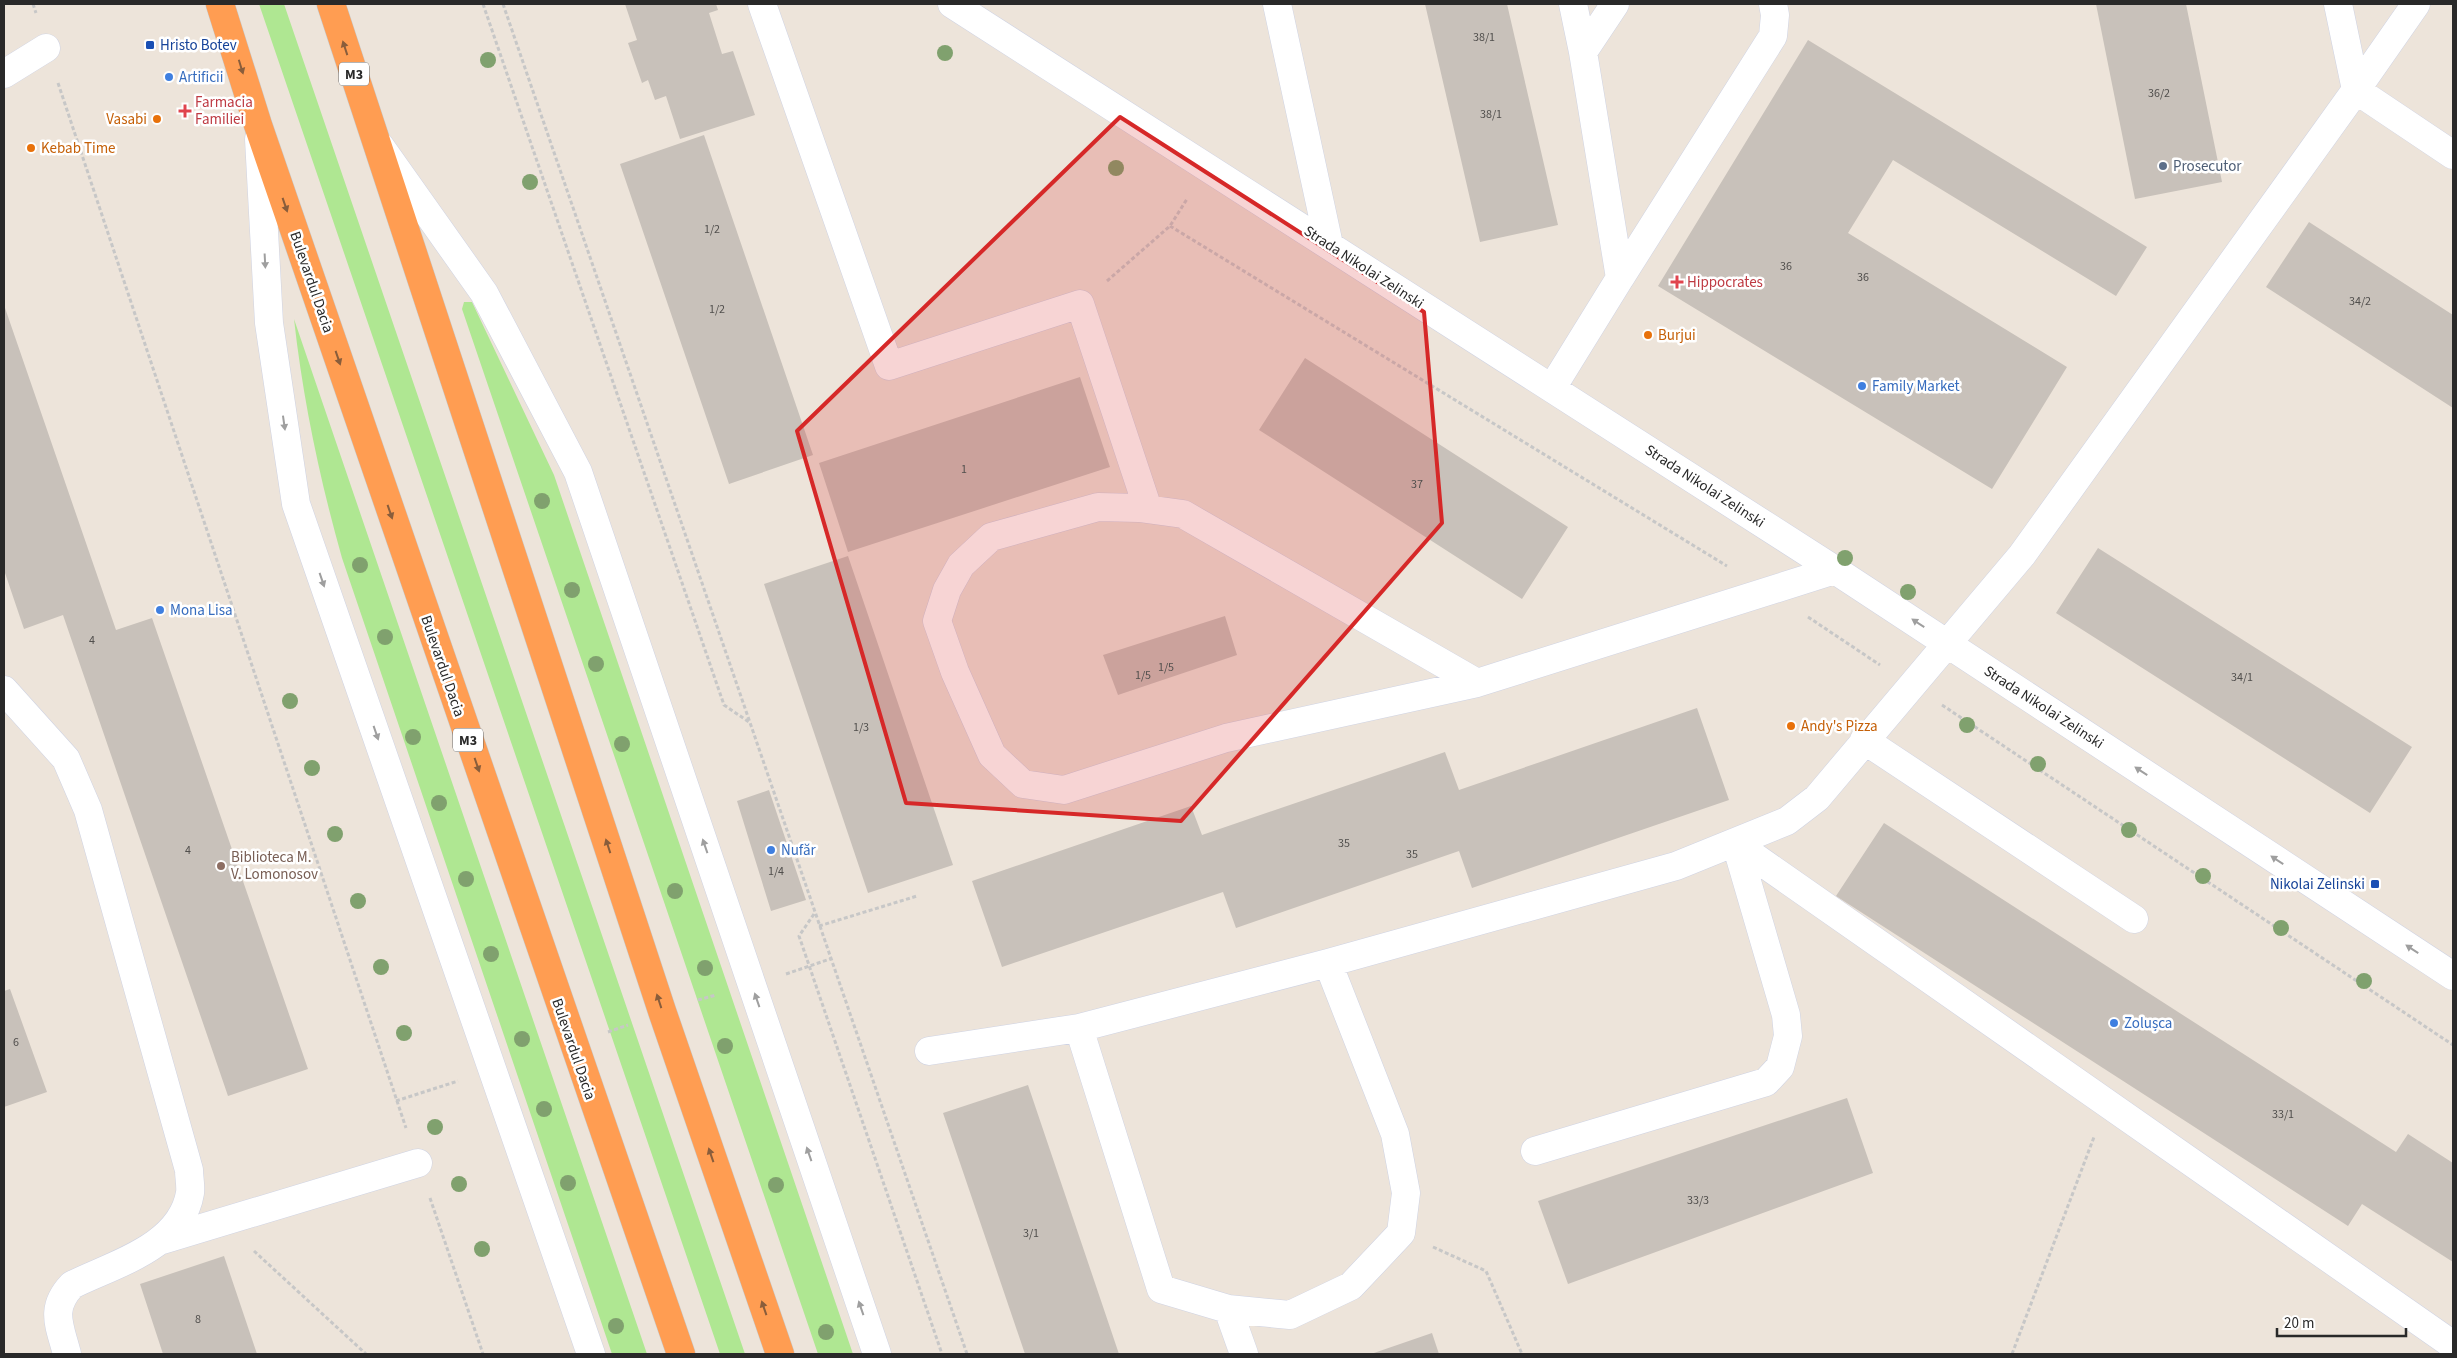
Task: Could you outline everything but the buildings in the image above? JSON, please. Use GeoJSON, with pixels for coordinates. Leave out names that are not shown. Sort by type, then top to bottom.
{"type":"FeatureCollection","features":[{"type":"Feature","properties":{"kind":"highway","name":"Bulevardul Dacia"},"geometry":{"type":"LineString","coordinates":[[220,4],[258,125],[680,1354]]}},
{"type":"Feature","properties":{"kind":"highway","name":"M3"},"geometry":{"type":"LineString","coordinates":[[331,4],[662,1011],[780,1354]]}},
{"type":"Feature","properties":{"kind":"street"},"geometry":{"type":"LineString","coordinates":[[762,4],[889,366],[1080,304],[1148,509]]}},
{"type":"Feature","properties":{"kind":"street","name":"Strada Nikolai Zelinski"},"geometry":{"type":"LineString","coordinates":[[953,4],[1835,570],[2453,976]]}},
{"type":"Feature","properties":{"kind":"street"},"geometry":{"type":"LineString","coordinates":[[1277,4],[1329,245]]}},
{"type":"Feature","properties":{"kind":"street"},"geometry":{"type":"LineString","coordinates":[[1573,4],[1583,52],[1620,278]]}},
{"type":"Feature","properties":{"kind":"street"},"geometry":{"type":"LineString","coordinates":[[1583,52],[1615,4]]}},
{"type":"Feature","properties":{"kind":"street"},"geometry":{"type":"LineString","coordinates":[[1552,388],[1774,36],[1775,15],[1773,4]]}},
{"type":"Feature","properties":{"kind":"street"},"geometry":{"type":"LineString","coordinates":[[2338,4],[2356,90],[2453,156]]}},
{"type":"Feature","properties":{"kind":"street"},"geometry":{"type":"LineString","coordinates":[[929,1051],[1079,1028],[1328,963],[1676,866],[1736,844],[1787,822],[1817,798],[1864,740],[2022,556],[2416,4]]}},
{"type":"Feature","properties":{"kind":"street"},"geometry":{"type":"LineString","coordinates":[[4,74],[46,48]]}},
{"type":"Feature","properties":{"kind":"street"},"geometry":{"type":"LineString","coordinates":[[258,125],[269,323],[296,504],[591,1354]]}},
{"type":"Feature","properties":{"kind":"street"},"geometry":{"type":"LineString","coordinates":[[378,143],[484,293],[578,472],[877,1354]]}},
{"type":"Feature","properties":{"kind":"street"},"geometry":{"type":"LineString","coordinates":[[1477,682],[1183,514],[1148,509],[1098,506],[992,537],[961,564],[946,590],[937,621],[955,672],[992,755],[1023,784],[1064,790],[1226,738],[1477,682],[1835,570]]}},
{"type":"Feature","properties":{"kind":"street"},"geometry":{"type":"LineString","coordinates":[[4,690],[66,759],[88,810],[189,1170],[190,1193],[180,1219],[162,1240]]}},
{"type":"Feature","properties":{"kind":"street"},"geometry":{"type":"LineString","coordinates":[[1864,740],[2134,919]]}},
{"type":"Feature","properties":{"kind":"street"},"geometry":{"type":"LineString","coordinates":[[1736,844],[2453,1345]]}},
{"type":"Feature","properties":{"kind":"street"},"geometry":{"type":"LineString","coordinates":[[1535,1151],[1766,1082],[1780,1067],[1788,1036],[1786,1015],[1736,844]]}},
{"type":"Feature","properties":{"kind":"street"},"geometry":{"type":"LineString","coordinates":[[1079,1028],[1161,1289],[1228,1309],[1290,1314],[1351,1286],[1401,1233],[1406,1193],[1395,1134],[1328,963]]}},
{"type":"Feature","properties":{"kind":"street"},"geometry":{"type":"LineString","coordinates":[[67,1354],[57,1314],[61,1296],[72,1285],[162,1240],[418,1163]]}},
{"type":"Feature","properties":{"kind":"street"},"geometry":{"type":"LineString","coordinates":[[1228,1309],[1244,1354]]}},
{"type":"Feature","properties":{"kind":"path"},"geometry":{"type":"LineString","coordinates":[[33,4],[396,1101],[483,1354]]}},
{"type":"Feature","properties":{"kind":"path"},"geometry":{"type":"LineString","coordinates":[[483,4],[724,705],[749,722]]}},
{"type":"Feature","properties":{"kind":"path"},"geometry":{"type":"LineString","coordinates":[[503,4],[967,1354]]}},
{"type":"Feature","properties":{"kind":"path"},"geometry":{"type":"LineString","coordinates":[[1080,304],[1170,226],[1768,591],[2453,1045]]}},
{"type":"Feature","properties":{"kind":"path"},"geometry":{"type":"LineString","coordinates":[[819,926],[918,896]]}},
{"type":"Feature","properties":{"kind":"path"},"geometry":{"type":"LineString","coordinates":[[814,913],[799,936],[942,1354]]}},
{"type":"Feature","properties":{"kind":"path"},"geometry":{"type":"LineString","coordinates":[[573,1045],[662,1011],[830,959]]}},
{"type":"Feature","properties":{"kind":"path"},"geometry":{"type":"LineString","coordinates":[[396,1101],[493,1070]]}},
{"type":"Feature","properties":{"kind":"path"},"geometry":{"type":"LineString","coordinates":[[2012,1354],[2106,1103]]}},
{"type":"Feature","properties":{"kind":"path"},"geometry":{"type":"LineString","coordinates":[[223,1222],[366,1354]]}},
{"type":"Feature","properties":{"kind":"path"},"geometry":{"type":"LineString","coordinates":[[1401,1233],[1486,1271],[1522,1354]]}},
{"type":"Feature","properties":{"kind":"highlighted area"},"geometry":{"type":"Polygon","coordinates":[[[1120,117],[1424,312],[1442,523],[1181,821],[906,803],[797,431],[1120,117]]]}},
{"type":"Feature","properties":{"kind":"green space"},"geometry":{"type":"Polygon","coordinates":[[[259,4],[284,4],[745,1354],[720,1354],[259,4]]]}},
{"type":"Feature","properties":{"kind":"green space"},"geometry":{"type":"Polygon","coordinates":[[[464,302],[472,302],[554,475],[853,1354],[818,1354],[462,309],[464,302]]]}},
{"type":"Feature","properties":{"kind":"green space"},"geometry":{"type":"Polygon","coordinates":[[[294,319],[647,1354],[612,1354],[342,558],[313,440],[302,380],[294,319]]]}},
{"type":"Feature","properties":{"kind":"place","name":"Hristo Botev"},"geometry":{"type":"Point","coordinates":[150,45]}},
{"type":"Feature","properties":{"kind":"place","name":"Artificii"},"geometry":{"type":"Point","coordinates":[169,77]}},
{"type":"Feature","properties":{"kind":"place","name":"Farmacia Familiei"},"geometry":{"type":"Point","coordinates":[185,111]}},
{"type":"Feature","properties":{"kind":"place","name":"Vasabi"},"geometry":{"type":"Point","coordinates":[157,119]}},
{"type":"Feature","properties":{"kind":"place","name":"Kebab Time"},"geometry":{"type":"Point","coordinates":[31,148]}},
{"type":"Feature","properties":{"kind":"place","name":"Prosecutor"},"geometry":{"type":"Point","coordinates":[2163,166]}},
{"type":"Feature","properties":{"kind":"place","name":"Hippocrates"},"geometry":{"type":"Point","coordinates":[1677,282]}},
{"type":"Feature","properties":{"kind":"place","name":"Burjui"},"geometry":{"type":"Point","coordinates":[1648,335]}},
{"type":"Feature","properties":{"kind":"place","name":"Family Market"},"geometry":{"type":"Point","coordinates":[1862,386]}},
{"type":"Feature","properties":{"kind":"place","name":"Mona Lisa"},"geometry":{"type":"Point","coordinates":[160,610]}},
{"type":"Feature","properties":{"kind":"place","name":"Andy's Pizza"},"geometry":{"type":"Point","coordinates":[1791,726]}},
{"type":"Feature","properties":{"kind":"place","name":"Nufăr"},"geometry":{"type":"Point","coordinates":[771,850]}},
{"type":"Feature","properties":{"kind":"place","name":"Biblioteca M. V. Lomonosov"},"geometry":{"type":"Point","coordinates":[221,866]}},
{"type":"Feature","properties":{"kind":"place","name":"Nikolai Zelinski"},"geometry":{"type":"Point","coordinates":[2375,884]}},
{"type":"Feature","properties":{"kind":"place","name":"Zolușca"},"geometry":{"type":"Point","coordinates":[2114,1023]}}]}
